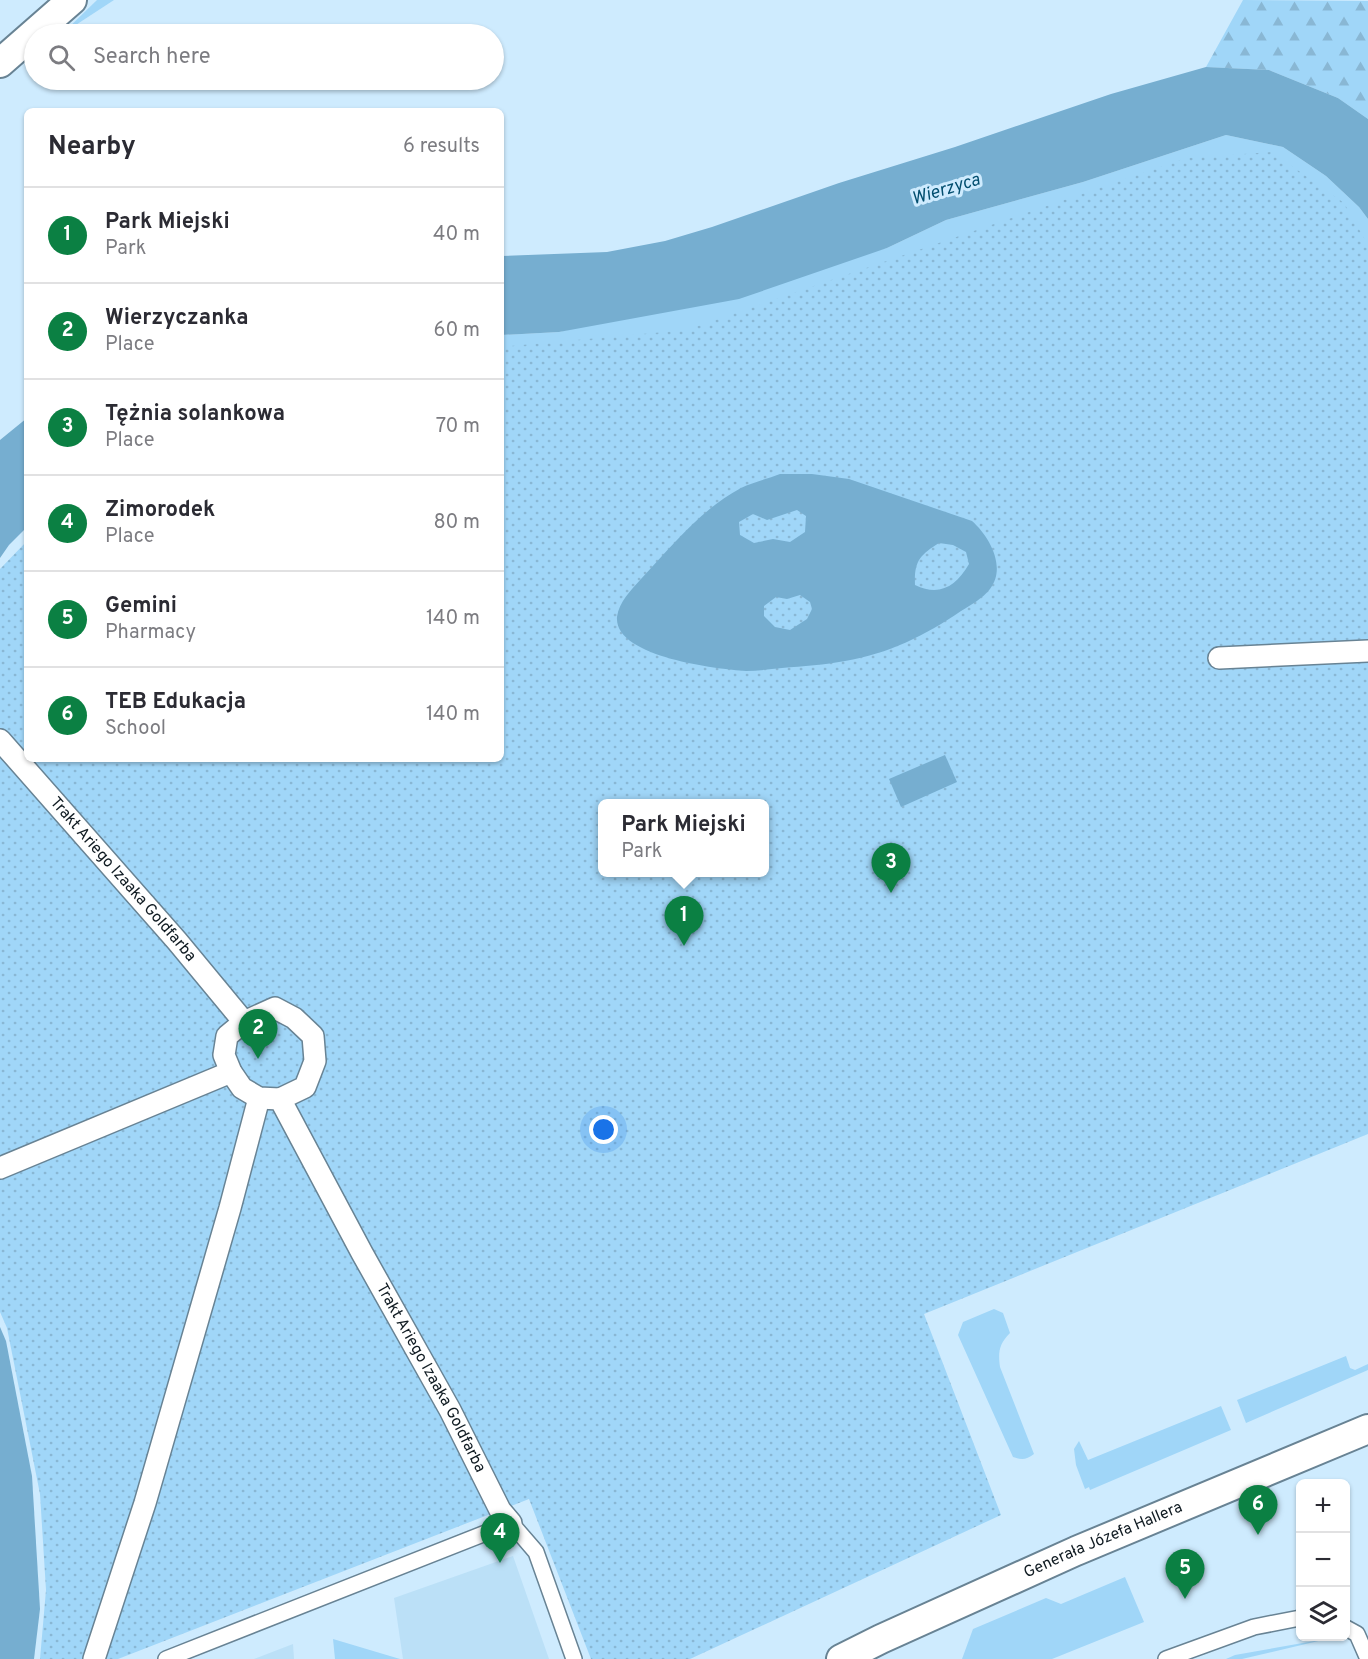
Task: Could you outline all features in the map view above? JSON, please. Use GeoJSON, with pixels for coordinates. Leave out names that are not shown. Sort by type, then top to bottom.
{"type":"FeatureCollection","features":[{"type":"Feature","properties":{"kind":"street"},"geometry":{"type":"LineString","coordinates":[[45,24],[72,0]]}},
{"type":"Feature","properties":{"kind":"street"},"geometry":{"type":"LineString","coordinates":[[0,63],[24,42]]}},
{"type":"Feature","properties":{"kind":"street"},"geometry":{"type":"LineString","coordinates":[[1219,658],[1368,651]]}},
{"type":"Feature","properties":{"kind":"street","name":"Trakt Ariego Izaaka Goldfarba"},"geometry":{"type":"LineString","coordinates":[[0,740],[184,949],[244,1022]]}},
{"type":"Feature","properties":{"kind":"street"},"geometry":{"type":"LineString","coordinates":[[275,1008],[294,1018],[313,1036],[315,1061],[305,1087],[280,1099],[259,1098],[242,1088],[224,1054],[227,1036],[244,1022],[275,1008]]}},
{"type":"Feature","properties":{"kind":"street"},"geometry":{"type":"LineString","coordinates":[[0,1168],[231,1071]]}},
{"type":"Feature","properties":{"kind":"street"},"geometry":{"type":"LineString","coordinates":[[94,1659],[145,1503],[230,1208],[259,1098]]}},
{"type":"Feature","properties":{"kind":"street","name":"Trakt Ariego Izaaka Goldfarba"},"geometry":{"type":"LineString","coordinates":[[280,1099],[450,1410],[500,1510],[511,1523]]}},
{"type":"Feature","properties":{"kind":"street","name":"Generała Józefa Hallera"},"geometry":{"type":"LineString","coordinates":[[842,1659],[881,1639],[1076,1551],[1368,1429]]}},
{"type":"Feature","properties":{"kind":"lane"},"geometry":{"type":"LineString","coordinates":[[166,1659],[511,1523]]}},
{"type":"Feature","properties":{"kind":"lane","name":"Trakt Ariego Izaaka Goldfarba"},"geometry":{"type":"LineString","coordinates":[[511,1523],[536,1552],[574,1659]]}},
{"type":"Feature","properties":{"kind":"lane"},"geometry":{"type":"LineString","coordinates":[[1166,1659],[1254,1627],[1296,1619]]}},
{"type":"Feature","properties":{"kind":"lane"},"geometry":{"type":"LineString","coordinates":[[1350,1630],[1357,1634],[1368,1659]]}},
{"type":"Feature","properties":{"kind":"shaded area"},"geometry":{"type":"Polygon","coordinates":[[[513,1556],[549,1659],[403,1659],[394,1598],[513,1556]]]}},
{"type":"Feature","properties":{"kind":"shaded area"},"geometry":{"type":"Polygon","coordinates":[[[293,1644],[294,1659],[254,1659],[293,1644]]]}},
{"type":"Feature","properties":{"kind":"green space"},"geometry":{"type":"Polygon","coordinates":[[[97,0],[114,0],[77,24],[72,24],[97,0]]]}},
{"type":"Feature","properties":{"kind":"green space"},"geometry":{"type":"Polygon","coordinates":[[[1243,0],[1368,1],[1368,119],[1338,98],[1269,70],[1206,67],[1243,0]]]}},
{"type":"Feature","properties":{"kind":"green space"},"geometry":{"type":"Polygon","coordinates":[[[1226,135],[1283,147],[1326,176],[1359,207],[1368,219],[1368,328],[705,337],[504,361],[504,335],[559,332],[887,248],[946,220],[1083,182],[1226,135]]]}},
{"type":"Feature","properties":{"kind":"green space"},"geometry":{"type":"Polygon","coordinates":[[[1272,152],[1344,203],[1368,245],[1368,1134],[924,1314],[1001,1515],[690,1659],[591,1659],[529,1499],[118,1659],[40,1659],[46,1590],[40,1494],[7,1328],[0,1312],[0,569],[24,544],[24,762],[504,762],[504,347],[686,330],[1186,158],[1272,152]]]}},
{"type":"Feature","properties":{"kind":"green space"},"geometry":{"type":"Polygon","coordinates":[[[994,1309],[1003,1313],[1010,1333],[1001,1345],[999,1362],[1034,1454],[1024,1459],[1013,1457],[958,1335],[963,1322],[994,1309]]]}},
{"type":"Feature","properties":{"kind":"green space"},"geometry":{"type":"Polygon","coordinates":[[[1346,1356],[1350,1368],[1355,1370],[1368,1364],[1368,1370],[1246,1423],[1237,1400],[1346,1356]]]}},
{"type":"Feature","properties":{"kind":"green space"},"geometry":{"type":"Polygon","coordinates":[[[1221,1406],[1231,1430],[1090,1490],[1089,1487],[1085,1489],[1076,1465],[1074,1449],[1079,1441],[1088,1460],[1221,1406]]]}},
{"type":"Feature","properties":{"kind":"green space"},"geometry":{"type":"Polygon","coordinates":[[[1125,1577],[1144,1622],[1052,1659],[962,1659],[973,1629],[1046,1598],[1061,1604],[1125,1577]]]}},
{"type":"Feature","properties":{"kind":"green space"},"geometry":{"type":"Polygon","coordinates":[[[333,1639],[400,1659],[335,1659],[333,1639]]]}},
{"type":"Feature","properties":{"kind":"green space"},"geometry":{"type":"Polygon","coordinates":[[[1318,1641],[1242,1659],[1226,1659],[1235,1655],[1318,1641]]]}},
{"type":"Feature","properties":{"kind":"water","name":"Wierzyca"},"geometry":{"type":"Polygon","coordinates":[[[1206,67],[1269,70],[1338,98],[1368,119],[1368,219],[1359,207],[1326,176],[1283,147],[1226,135],[1083,182],[946,220],[887,248],[739,299],[559,332],[504,335],[504,256],[607,252],[665,241],[1111,94],[1206,67]]]}},
{"type":"Feature","properties":{"kind":"water"},"geometry":{"type":"Polygon","coordinates":[[[24,420],[24,530],[0,558],[0,440],[24,420]]]}},
{"type":"Feature","properties":{"kind":"water"},"geometry":{"type":"Polygon","coordinates":[[[780,474],[812,474],[849,479],[972,521],[990,543],[994,552],[997,571],[995,580],[990,589],[977,601],[920,636],[876,654],[837,662],[755,671],[732,670],[692,664],[649,651],[632,642],[620,631],[617,617],[623,601],[633,587],[687,529],[712,507],[741,488],[780,474]],[[797,510],[767,520],[753,514],[739,522],[740,535],[754,543],[773,539],[790,542],[805,532],[806,516],[797,510]],[[939,543],[932,547],[917,564],[915,585],[932,590],[953,583],[969,564],[966,552],[953,545],[939,543]],[[800,595],[787,599],[776,597],[764,606],[764,616],[775,627],[790,630],[807,619],[812,609],[810,602],[800,595]]]}},
{"type":"Feature","properties":{"kind":"water"},"geometry":{"type":"Polygon","coordinates":[[[945,755],[957,782],[901,807],[889,779],[945,755]]]}},
{"type":"Feature","properties":{"kind":"water"},"geometry":{"type":"Polygon","coordinates":[[[0,1327],[6,1341],[32,1476],[40,1609],[34,1659],[0,1659],[0,1327]]]}},
{"type":"Feature","properties":{"kind":"place","name":"Tężnia solankowa"},"geometry":{"type":"Point","coordinates":[891,893]}},
{"type":"Feature","properties":{"kind":"place","name":"Park Miejski"},"geometry":{"type":"Point","coordinates":[684,946]}},
{"type":"Feature","properties":{"kind":"place","name":"Wierzyczanka"},"geometry":{"type":"Point","coordinates":[258,1059]}},
{"type":"Feature","properties":{"kind":"place","name":"TEB Edukacja"},"geometry":{"type":"Point","coordinates":[1258,1535]}},
{"type":"Feature","properties":{"kind":"place","name":"Zimorodek"},"geometry":{"type":"Point","coordinates":[500,1563]}},
{"type":"Feature","properties":{"kind":"place","name":"Gemini"},"geometry":{"type":"Point","coordinates":[1185,1599]}}]}
